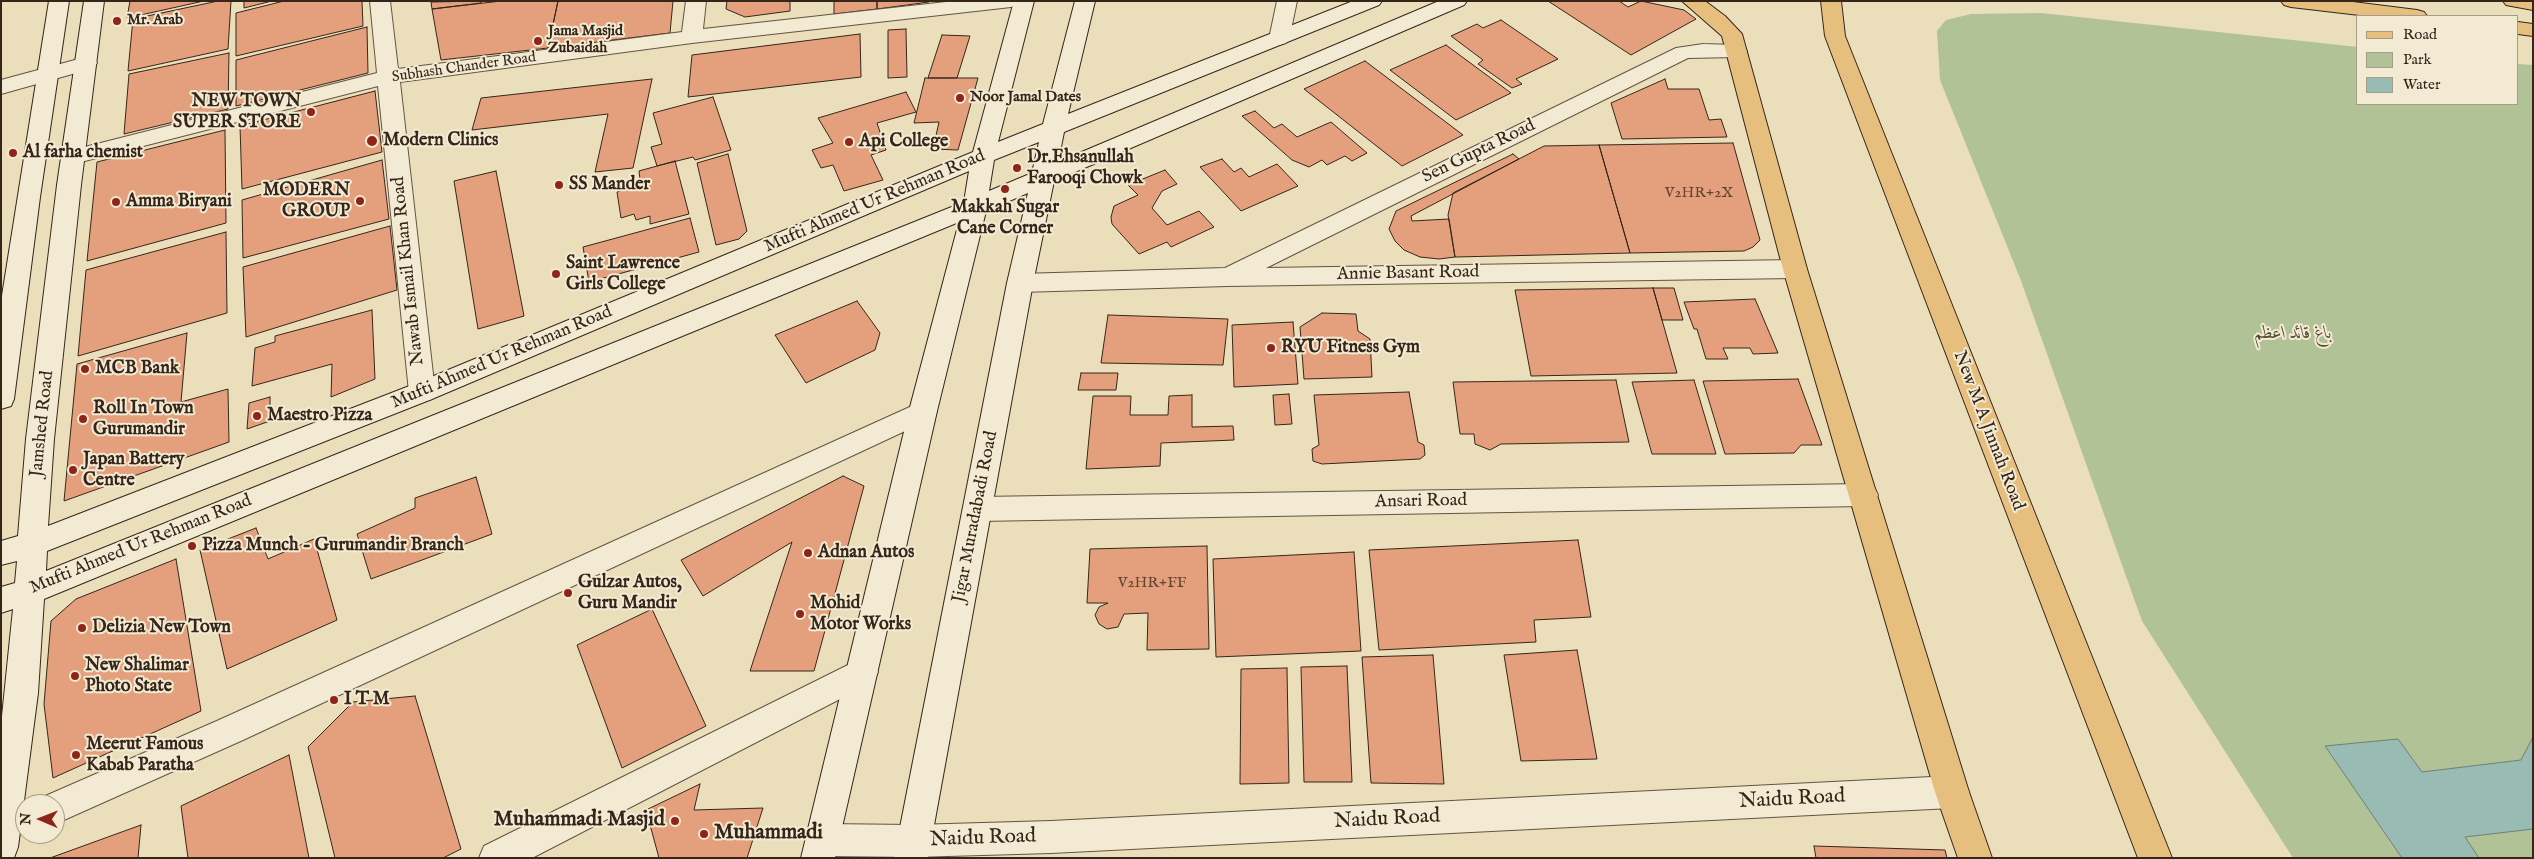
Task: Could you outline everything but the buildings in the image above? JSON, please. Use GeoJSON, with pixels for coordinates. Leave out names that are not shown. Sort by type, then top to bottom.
{"type":"FeatureCollection","features":[{"type":"Feature","properties":{"kind":"main road"},"geometry":{"type":"LineString","coordinates":[[1692,1],[1718,20],[1732,34],[1795,268],[1952,792],[1975,858]]}},
{"type":"Feature","properties":{"kind":"main road","name":"New M A Jinnah Road"},"geometry":{"type":"LineString","coordinates":[[1831,1],[1835,36],[2155,858]]}},
{"type":"Feature","properties":{"kind":"main road"},"geometry":{"type":"LineString","coordinates":[[2291,1],[2409,15]]}},
{"type":"Feature","properties":{"kind":"main road"},"geometry":{"type":"LineString","coordinates":[[2513,1],[2533,4]]}},
{"type":"Feature","properties":{"kind":"main road"},"geometry":{"type":"LineString","coordinates":[[2519,28],[2533,30]]}},
{"type":"Feature","properties":{"kind":"street"},"geometry":{"type":"LineString","coordinates":[[1,399],[59,1]]}},
{"type":"Feature","properties":{"kind":"street","name":"Jamshed Road"},"geometry":{"type":"LineString","coordinates":[[10,833],[30,591],[40,439],[73,157],[94,1]]}},
{"type":"Feature","properties":{"kind":"street","name":"Nawab Ismail Khan Road"},"geometry":{"type":"LineString","coordinates":[[380,1],[422,392]]}},
{"type":"Feature","properties":{"kind":"street"},"geometry":{"type":"LineString","coordinates":[[692,38],[696,1]]}},
{"type":"Feature","properties":{"kind":"street","name":"Subhash Chander Road"},"geometry":{"type":"LineString","coordinates":[[73,157],[388,78],[692,38],[1011,1]]}},
{"type":"Feature","properties":{"kind":"street"},"geometry":{"type":"LineString","coordinates":[[821,849],[923,411],[975,206],[983,156],[1024,1]]}},
{"type":"Feature","properties":{"kind":"street","name":"Jigar Muradabadi Road"},"geometry":{"type":"LineString","coordinates":[[912,849],[1020,283],[1053,130],[1085,1]]}},
{"type":"Feature","properties":{"kind":"street"},"geometry":{"type":"LineString","coordinates":[[1279,39],[1287,1]]}},
{"type":"Feature","properties":{"kind":"street","name":"Mufti Ahmed Ur Rehman Road"},"geometry":{"type":"LineString","coordinates":[[1,553],[33,544],[422,392],[983,156],[1053,130],[1372,1]]}},
{"type":"Feature","properties":{"kind":"street","name":"Mufti Ahmed Ur Rehman Road"},"geometry":{"type":"LineString","coordinates":[[1,600],[30,591],[975,206],[1457,1]]}},
{"type":"Feature","properties":{"kind":"street","name":"Sen Gupta Road"},"geometry":{"type":"LineString","coordinates":[[1227,277],[1682,52],[1703,50],[1736,51]]}},
{"type":"Feature","properties":{"kind":"street"},"geometry":{"type":"LineString","coordinates":[[1,87],[86,63]]}},
{"type":"Feature","properties":{"kind":"street","name":"Annie Basant Road"},"geometry":{"type":"LineString","coordinates":[[1020,283],[1227,277],[1795,268]]}},
{"type":"Feature","properties":{"kind":"street"},"geometry":{"type":"LineString","coordinates":[[65,804],[231,730],[923,411]]}},
{"type":"Feature","properties":{"kind":"street","name":"Ansari Road"},"geometry":{"type":"LineString","coordinates":[[978,508],[1864,495]]}},
{"type":"Feature","properties":{"kind":"street"},"geometry":{"type":"LineString","coordinates":[[496,858],[862,672]]}},
{"type":"Feature","properties":{"kind":"street","name":"Naidu Road"},"geometry":{"type":"LineString","coordinates":[[821,849],[912,849],[1051,837],[1952,792]]}},
{"type":"Feature","properties":{"kind":"green space","name":"باغ قائد اعظم"},"geometry":{"type":"Polygon","coordinates":[[[2041,13],[2356,47],[2356,105],[2519,105],[2519,64],[2533,65],[2533,858],[2293,858],[2142,621],[2020,278],[1940,80],[1937,31],[1946,20],[1971,14],[2041,13]]]}},
{"type":"Feature","properties":{"kind":"water"},"geometry":{"type":"Polygon","coordinates":[[[2533,737],[2533,829],[2465,837],[2479,858],[2402,858],[2325,746],[2398,739],[2422,772],[2521,760],[2533,737]]]}},
{"type":"Feature","properties":{"kind":"place","name":"Mr. Arab"},"geometry":{"type":"Point","coordinates":[117,21]}},
{"type":"Feature","properties":{"kind":"place","name":"Jama Masjid Zubaidah"},"geometry":{"type":"Point","coordinates":[538,41]}},
{"type":"Feature","properties":{"kind":"place","name":"Noor Jamal Dates"},"geometry":{"type":"Point","coordinates":[960,98]}},
{"type":"Feature","properties":{"kind":"place","name":"NEW TOWN SUPER STORE"},"geometry":{"type":"Point","coordinates":[311,112]}},
{"type":"Feature","properties":{"kind":"place","name":"Modern Clinics"},"geometry":{"type":"Point","coordinates":[372,141]}},
{"type":"Feature","properties":{"kind":"place","name":"Api College"},"geometry":{"type":"Point","coordinates":[849,142]}},
{"type":"Feature","properties":{"kind":"place","name":"Al farha chemist"},"geometry":{"type":"Point","coordinates":[13,153]}},
{"type":"Feature","properties":{"kind":"place","name":"Dr.Ehsanullah Farooqi Chowk"},"geometry":{"type":"Point","coordinates":[1017,168]}},
{"type":"Feature","properties":{"kind":"place","name":"SS Mander"},"geometry":{"type":"Point","coordinates":[559,185]}},
{"type":"Feature","properties":{"kind":"place","name":"Makkah Sugar Cane Corner"},"geometry":{"type":"Point","coordinates":[1005,189]}},
{"type":"Feature","properties":{"kind":"place","name":"MODERN GROUP"},"geometry":{"type":"Point","coordinates":[360,201]}},
{"type":"Feature","properties":{"kind":"place","name":"Amma Biryani"},"geometry":{"type":"Point","coordinates":[116,202]}},
{"type":"Feature","properties":{"kind":"place","name":"Saint Lawrence Girls College"},"geometry":{"type":"Point","coordinates":[556,274]}},
{"type":"Feature","properties":{"kind":"place","name":"RYU Fitness Gym"},"geometry":{"type":"Point","coordinates":[1271,348]}},
{"type":"Feature","properties":{"kind":"place","name":"MCB Bank"},"geometry":{"type":"Point","coordinates":[85,369]}},
{"type":"Feature","properties":{"kind":"place","name":"Maestro Pizza"},"geometry":{"type":"Point","coordinates":[257,416]}},
{"type":"Feature","properties":{"kind":"place","name":"Roll In Town Gurumandir"},"geometry":{"type":"Point","coordinates":[83,419]}},
{"type":"Feature","properties":{"kind":"place","name":"Japan Battery Centre"},"geometry":{"type":"Point","coordinates":[73,470]}},
{"type":"Feature","properties":{"kind":"place","name":"Pizza Munch - Gurumandir Branch"},"geometry":{"type":"Point","coordinates":[192,546]}},
{"type":"Feature","properties":{"kind":"place","name":"Adnan Autos"},"geometry":{"type":"Point","coordinates":[808,553]}},
{"type":"Feature","properties":{"kind":"place","name":"Gulzar Autos, Guru Mandir"},"geometry":{"type":"Point","coordinates":[568,593]}},
{"type":"Feature","properties":{"kind":"place","name":"Mohid Motor Works"},"geometry":{"type":"Point","coordinates":[800,614]}},
{"type":"Feature","properties":{"kind":"place","name":"Delizia New Town"},"geometry":{"type":"Point","coordinates":[82,628]}},
{"type":"Feature","properties":{"kind":"place","name":"New Shalimar Photo State"},"geometry":{"type":"Point","coordinates":[75,676]}},
{"type":"Feature","properties":{"kind":"place","name":"I T M"},"geometry":{"type":"Point","coordinates":[334,700]}},
{"type":"Feature","properties":{"kind":"place","name":"Meerut Famous Kabab Paratha"},"geometry":{"type":"Point","coordinates":[76,755]}},
{"type":"Feature","properties":{"kind":"place","name":"Muhammadi Masjid"},"geometry":{"type":"Point","coordinates":[675,821]}},
{"type":"Feature","properties":{"kind":"place","name":"Muhammadi"},"geometry":{"type":"Point","coordinates":[704,834]}}]}
